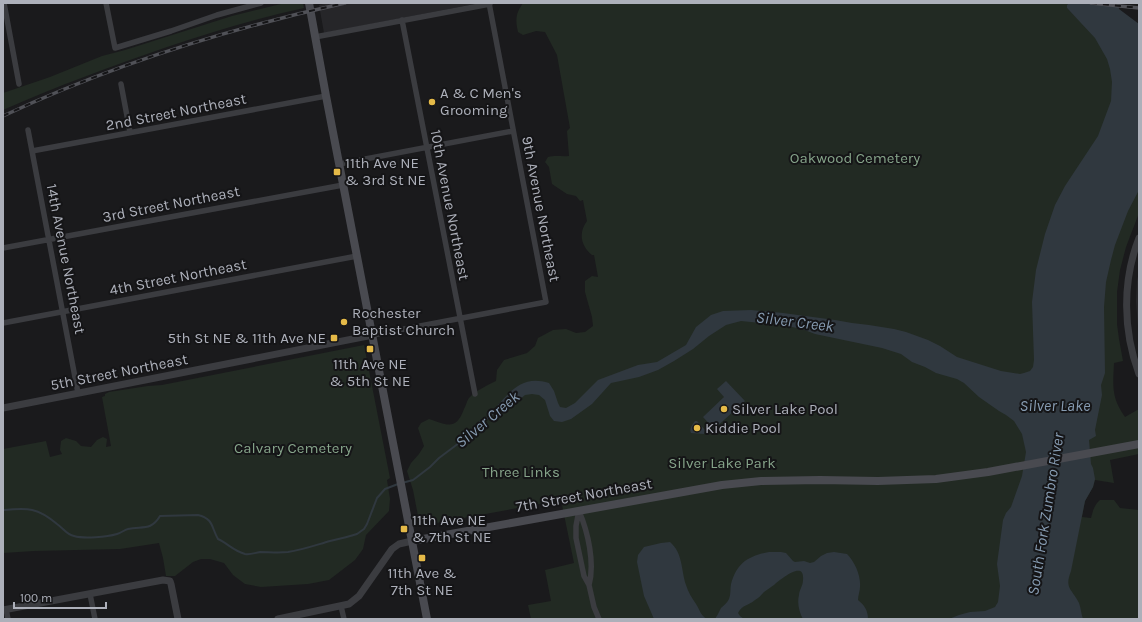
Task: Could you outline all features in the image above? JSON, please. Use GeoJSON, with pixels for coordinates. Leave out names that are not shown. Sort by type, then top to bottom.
{"type":"FeatureCollection","features":[{"type":"Feature","properties":{"kind":"main road"},"geometry":{"type":"LineString","coordinates":[[309,3],[427,619]]}},
{"type":"Feature","properties":{"kind":"main road","name":"7th Street Northeast"},"geometry":{"type":"LineString","coordinates":[[412,541],[703,487],[742,482],[813,480],[878,481],[956,477],[1139,444]]}},
{"type":"Feature","properties":{"kind":"street"},"geometry":{"type":"LineString","coordinates":[[4,3],[19,84]]}},
{"type":"Feature","properties":{"kind":"street"},"geometry":{"type":"LineString","coordinates":[[106,3],[115,48],[217,15],[261,3]]}},
{"type":"Feature","properties":{"kind":"street"},"geometry":{"type":"LineString","coordinates":[[315,37],[490,4]]}},
{"type":"Feature","properties":{"kind":"street","name":"9th Avenue Northeast"},"geometry":{"type":"LineString","coordinates":[[490,4],[546,302]]}},
{"type":"Feature","properties":{"kind":"street","name":"10th Avenue Northeast"},"geometry":{"type":"LineString","coordinates":[[402,20],[475,394]]}},
{"type":"Feature","properties":{"kind":"street"},"geometry":{"type":"LineString","coordinates":[[121,84],[130,132]]}},
{"type":"Feature","properties":{"kind":"street","name":"2nd Street Northeast"},"geometry":{"type":"LineString","coordinates":[[32,151],[326,96]]}},
{"type":"Feature","properties":{"kind":"street","name":"14th Avenue Northeast"},"geometry":{"type":"LineString","coordinates":[[28,130],[78,393]]}},
{"type":"Feature","properties":{"kind":"street"},"geometry":{"type":"LineString","coordinates":[[339,164],[514,131]]}},
{"type":"Feature","properties":{"kind":"street","name":"3rd Street Northeast"},"geometry":{"type":"LineString","coordinates":[[3,248],[343,185]]}},
{"type":"Feature","properties":{"kind":"street"},"geometry":{"type":"LineString","coordinates":[[1139,238],[1129,277],[1127,312],[1130,343],[1139,374]]}},
{"type":"Feature","properties":{"kind":"street","name":"4th Street Northeast"},"geometry":{"type":"LineString","coordinates":[[3,323],[357,256]]}},
{"type":"Feature","properties":{"kind":"street","name":"5th Street Northeast"},"geometry":{"type":"LineString","coordinates":[[3,408],[546,302]]}},
{"type":"Feature","properties":{"kind":"street"},"geometry":{"type":"LineString","coordinates":[[579,510],[576,526],[576,538],[584,576],[590,585]]}},
{"type":"Feature","properties":{"kind":"street"},"geometry":{"type":"LineString","coordinates":[[579,510],[584,523],[591,561],[592,576],[590,585],[594,607],[599,619]]}},
{"type":"Feature","properties":{"kind":"street","name":"7th Street Northeast"},"geometry":{"type":"LineString","coordinates":[[278,619],[349,604],[359,596],[392,549],[399,544],[412,541]]}},
{"type":"Feature","properties":{"kind":"street"},"geometry":{"type":"LineString","coordinates":[[8,619],[4,609],[163,580],[170,581],[178,619]]}},
{"type":"Feature","properties":{"kind":"street"},"geometry":{"type":"LineString","coordinates":[[90,594],[95,619]]}},
{"type":"Feature","properties":{"kind":"street"},"geometry":{"type":"LineString","coordinates":[[341,606],[344,619]]}},
{"type":"Feature","properties":{"kind":"shaded area"},"geometry":{"type":"Polygon","coordinates":[[[327,3],[480,3],[324,33],[319,5],[327,3]]]}},
{"type":"Feature","properties":{"kind":"shaded area"},"geometry":{"type":"Polygon","coordinates":[[[1139,272],[1139,340],[1136,301],[1139,272]]]}},
{"type":"Feature","properties":{"kind":"green space"},"geometry":{"type":"Polygon","coordinates":[[[285,3],[303,3],[304,8],[270,16],[167,47],[126,61],[3,110],[3,93],[50,77],[102,56],[232,16],[285,3]]]}},
{"type":"Feature","properties":{"kind":"green space"},"geometry":{"type":"Polygon","coordinates":[[[523,3],[1069,3],[1067,8],[1081,22],[1139,26],[1139,213],[1126,247],[1120,270],[1117,292],[1117,324],[1123,361],[1114,363],[1113,378],[1115,397],[1120,410],[1125,417],[1139,409],[1139,454],[1110,460],[1114,483],[1095,480],[1093,487],[1085,501],[1082,517],[1091,518],[1095,506],[1100,500],[1114,500],[1120,508],[1139,510],[1139,619],[531,619],[528,605],[551,601],[545,570],[574,563],[561,500],[420,526],[413,490],[407,471],[424,446],[418,428],[421,423],[429,419],[446,424],[458,421],[469,398],[496,381],[497,370],[504,360],[527,353],[535,346],[538,338],[553,330],[566,329],[576,333],[585,332],[593,326],[585,292],[585,281],[592,276],[598,277],[594,255],[592,255],[585,248],[582,239],[582,230],[587,221],[583,200],[580,201],[576,196],[567,194],[552,184],[549,167],[545,162],[548,157],[569,156],[567,131],[570,128],[557,55],[545,32],[536,31],[523,35],[518,32],[517,16],[523,3]]]}},
{"type":"Feature","properties":{"kind":"green space","name":"Calvary Cemetery"},"geometry":{"type":"Polygon","coordinates":[[[364,345],[390,478],[387,480],[390,499],[389,511],[366,535],[363,549],[355,560],[329,580],[308,584],[261,587],[245,584],[233,575],[224,563],[210,559],[201,559],[193,562],[175,576],[166,576],[159,543],[120,549],[3,553],[3,449],[46,441],[50,457],[62,454],[60,450],[61,441],[66,438],[76,441],[81,446],[91,447],[97,440],[103,437],[107,439],[106,447],[111,446],[102,397],[109,392],[162,385],[364,345]]]}},
{"type":"Feature","properties":{"kind":"water","name":"Silver Lake"},"geometry":{"type":"Polygon","coordinates":[[[1069,3],[1118,3],[1119,9],[1139,24],[1139,190],[1128,211],[1115,245],[1106,282],[1104,307],[1105,373],[1101,385],[1102,395],[1095,430],[1096,436],[1089,440],[1091,464],[1095,479],[1093,487],[1085,501],[1068,582],[1079,603],[1083,619],[949,619],[970,612],[985,611],[995,607],[998,602],[1000,586],[997,564],[1003,520],[1011,507],[1022,476],[1026,452],[1022,434],[1014,421],[979,397],[964,383],[957,379],[936,373],[912,362],[901,354],[882,348],[815,334],[802,329],[773,323],[741,321],[726,325],[693,349],[658,370],[639,377],[611,383],[592,404],[571,419],[562,422],[554,421],[550,416],[545,400],[539,395],[532,394],[525,395],[512,406],[501,412],[497,406],[513,389],[526,382],[532,381],[549,383],[554,391],[560,407],[566,408],[575,403],[598,380],[638,365],[657,362],[686,345],[696,327],[711,315],[723,311],[751,310],[783,313],[894,329],[928,340],[957,357],[1001,371],[1020,374],[1030,371],[1033,367],[1034,360],[1032,302],[1036,270],[1045,234],[1055,205],[1065,186],[1098,136],[1111,101],[1112,82],[1107,59],[1095,38],[1067,8],[1069,3]]]}},
{"type":"Feature","properties":{"kind":"water","name":"Silver Lake Pool"},"geometry":{"type":"Polygon","coordinates":[[[726,381],[745,401],[714,429],[703,417],[724,397],[717,389],[726,381]]]}},
{"type":"Feature","properties":{"kind":"water","name":"Kiddie Pool"},"geometry":{"type":"Polygon","coordinates":[[[695,421],[697,421],[705,430],[704,434],[690,432],[695,421]]]}},
{"type":"Feature","properties":{"kind":"water"},"geometry":{"type":"Polygon","coordinates":[[[670,542],[674,546],[679,556],[689,593],[701,614],[707,619],[654,619],[644,596],[637,562],[638,555],[644,547],[670,542]]]}},
{"type":"Feature","properties":{"kind":"water"},"geometry":{"type":"Polygon","coordinates":[[[769,552],[786,553],[795,562],[804,561],[810,563],[827,553],[834,552],[847,554],[857,569],[860,583],[858,600],[865,608],[868,619],[803,619],[799,610],[798,601],[803,582],[803,574],[800,571],[796,571],[786,576],[758,598],[742,608],[738,613],[744,619],[715,619],[721,608],[729,599],[733,577],[740,566],[749,558],[769,552]]]}},
{"type":"Feature","properties":{"kind":"waterway","name":"Silver Creek"},"geometry":{"type":"LineString","coordinates":[[402,483],[413,480],[417,477],[463,440],[480,422],[488,418],[501,407]]}},
{"type":"Feature","properties":{"kind":"waterway","name":"Silver Creek"},"geometry":{"type":"LineString","coordinates":[[3,510],[32,510],[44,514],[69,534],[84,537],[107,536],[118,534],[128,529],[150,526],[157,521],[160,516],[198,515],[210,521],[218,539],[241,553],[284,552],[304,549],[357,534],[364,529],[367,524],[377,498],[385,489],[398,484]]}},
{"type":"Feature","properties":{"kind":"railway"},"geometry":{"type":"LineString","coordinates":[[3,116],[86,80],[171,50],[257,24],[345,3]]}},
{"type":"Feature","properties":{"kind":"railway"},"geometry":{"type":"LineString","coordinates":[[1091,3],[1139,8]]}},
{"type":"Feature","properties":{"kind":"place","name":"A & C Men's Grooming"},"geometry":{"type":"Point","coordinates":[432,102]}},
{"type":"Feature","properties":{"kind":"place","name":"11th Ave NE & 3rd St NE"},"geometry":{"type":"Point","coordinates":[337,172]}},
{"type":"Feature","properties":{"kind":"place","name":"Rochester Baptist Church"},"geometry":{"type":"Point","coordinates":[344,322]}},
{"type":"Feature","properties":{"kind":"place","name":"5th St NE & 11th Ave NE"},"geometry":{"type":"Point","coordinates":[334,338]}},
{"type":"Feature","properties":{"kind":"place","name":"11th Ave NE & 5th St NE"},"geometry":{"type":"Point","coordinates":[370,349]}},
{"type":"Feature","properties":{"kind":"place","name":"Silver Lake Pool"},"geometry":{"type":"Point","coordinates":[724,409]}},
{"type":"Feature","properties":{"kind":"place","name":"Kiddie Pool"},"geometry":{"type":"Point","coordinates":[697,428]}},
{"type":"Feature","properties":{"kind":"place","name":"11th Ave NE & 7th St NE"},"geometry":{"type":"Point","coordinates":[404,529]}},
{"type":"Feature","properties":{"kind":"place","name":"11th Ave & 7th St NE"},"geometry":{"type":"Point","coordinates":[422,558]}},
{"type":"Feature","properties":{"kind":"park label","name":"Oakwood Cemetery"},"geometry":{"type":"Point","coordinates":[855,158]}},
{"type":"Feature","properties":{"kind":"park label","name":"Silver Lake Park"},"geometry":{"type":"Point","coordinates":[722,463]}},
{"type":"Feature","properties":{"kind":"park label","name":"Three Links"},"geometry":{"type":"Point","coordinates":[521,472]}},
{"type":"Feature","properties":{"kind":"water label","name":"South Fork Zumbro River"},"geometry":{"type":"Point","coordinates":[1045,514]}}]}
